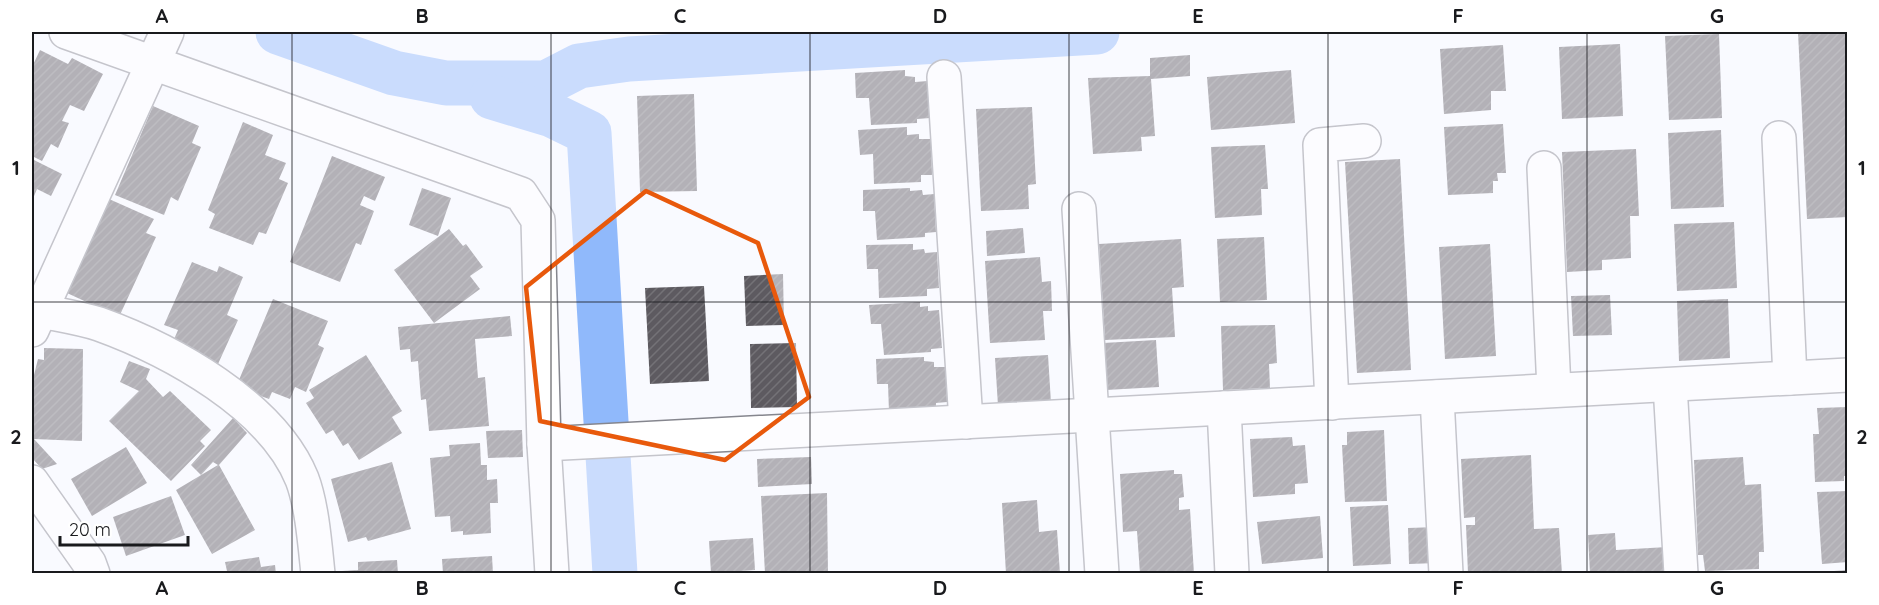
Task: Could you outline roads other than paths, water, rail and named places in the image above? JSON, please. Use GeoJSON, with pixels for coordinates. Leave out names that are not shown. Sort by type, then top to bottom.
{"type":"FeatureCollection","features":[{"type":"Feature","properties":{"kind":"street"},"geometry":{"type":"LineString","coordinates":[[66,32],[162,43],[521,194],[538,220],[544,444],[552,573]]}},
{"type":"Feature","properties":{"kind":"street"},"geometry":{"type":"LineString","coordinates":[[162,43],[36,321],[98,324],[161,352],[221,387],[279,436],[302,480],[318,573]]}},
{"type":"Feature","properties":{"kind":"street"},"geometry":{"type":"LineString","coordinates":[[944,77],[966,422]]}},
{"type":"Feature","properties":{"kind":"street"},"geometry":{"type":"LineString","coordinates":[[1779,138],[1790,378]]}},
{"type":"Feature","properties":{"kind":"street"},"geometry":{"type":"LineString","coordinates":[[1332,403],[1320,145],[1364,141]]}},
{"type":"Feature","properties":{"kind":"street"},"geometry":{"type":"LineString","coordinates":[[1544,168],[1554,390]]}},
{"type":"Feature","properties":{"kind":"street"},"geometry":{"type":"LineString","coordinates":[[1079,209],[1102,573]]}},
{"type":"Feature","properties":{"kind":"street"},"geometry":{"type":"LineString","coordinates":[[544,444],[1848,375]]}},
{"type":"Feature","properties":{"kind":"street"},"geometry":{"type":"LineString","coordinates":[[1670,384],[1681,573]]}},
{"type":"Feature","properties":{"kind":"street"},"geometry":{"type":"LineString","coordinates":[[1437,397],[1446,573]]}},
{"type":"Feature","properties":{"kind":"street"},"geometry":{"type":"LineString","coordinates":[[1224,408],[1232,573]]}},
{"type":"Feature","properties":{"kind":"street"},"geometry":{"type":"LineString","coordinates":[[32,482],[90,563],[93,573]]}},
{"type":"Feature","properties":{"kind":"waterway"},"geometry":{"type":"LineString","coordinates":[[278,32],[394,73],[446,83],[546,83],[579,66],[629,59],[1097,32]]}},
{"type":"Feature","properties":{"kind":"waterway"},"geometry":{"type":"LineString","coordinates":[[492,97],[552,115],[589,133],[615,574]]}}]}
